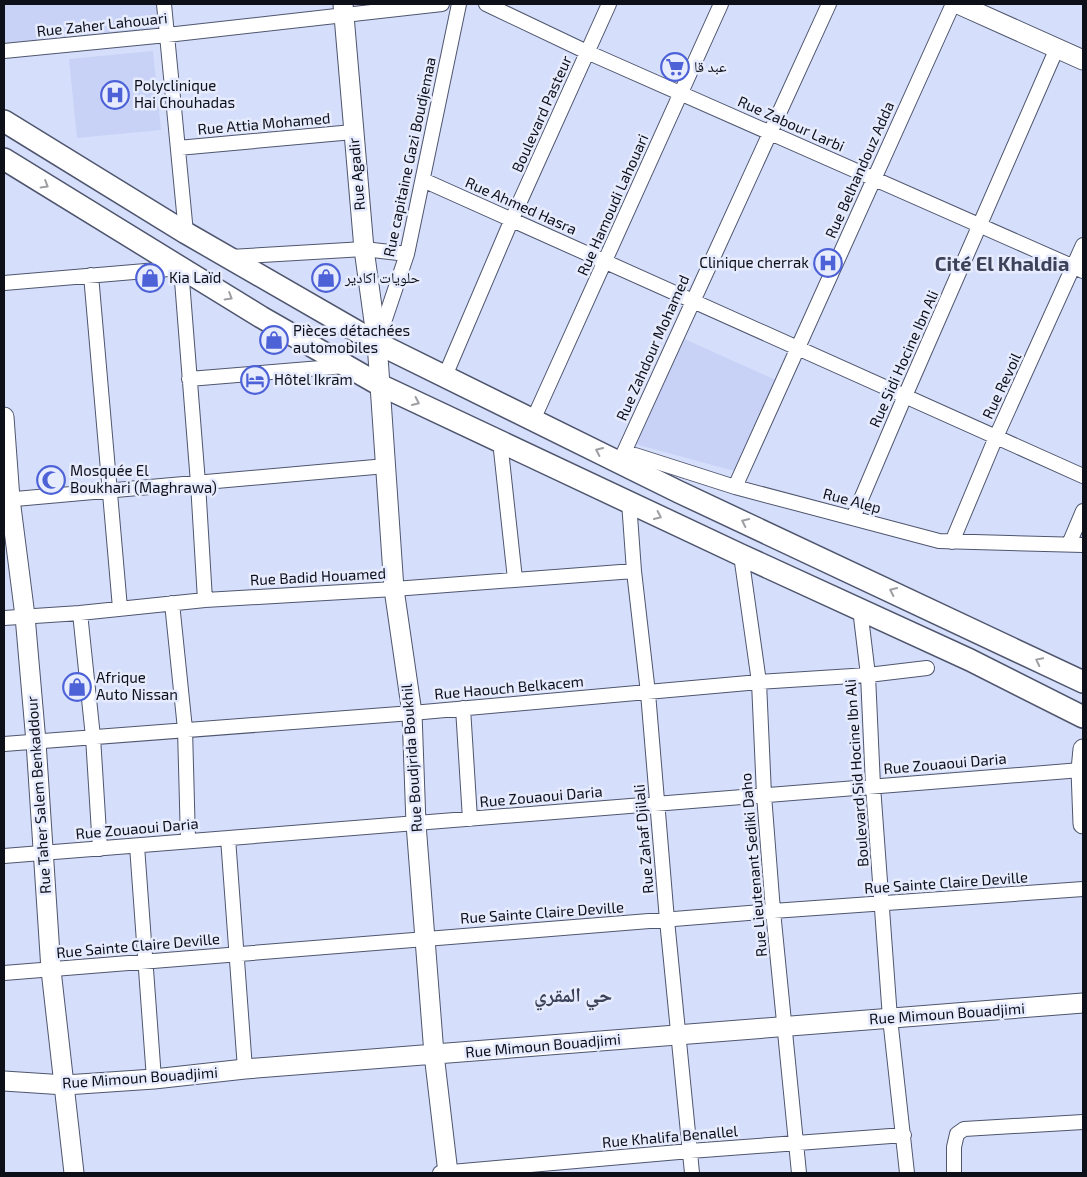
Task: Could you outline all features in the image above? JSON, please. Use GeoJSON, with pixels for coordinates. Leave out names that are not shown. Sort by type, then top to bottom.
{"type":"FeatureCollection","features":[{"type":"Feature","properties":{"kind":"main road"},"geometry":{"type":"LineString","coordinates":[[4,121],[186,233],[377,343],[680,492],[1083,682]]}},
{"type":"Feature","properties":{"kind":"main road"},"geometry":{"type":"LineString","coordinates":[[4,160],[181,268],[380,385],[741,555],[970,660],[1083,716]]}},
{"type":"Feature","properties":{"kind":"street"},"geometry":{"type":"LineString","coordinates":[[164,4],[186,233]]}},
{"type":"Feature","properties":{"kind":"street","name":"Rue Zaher Lahouari"},"geometry":{"type":"LineString","coordinates":[[4,51],[167,35],[343,10],[442,4]]}},
{"type":"Feature","properties":{"kind":"street","name":"Rue capitaine Gazi Boudjemaa"},"geometry":{"type":"LineString","coordinates":[[377,343],[408,254],[459,4]]}},
{"type":"Feature","properties":{"kind":"street","name":"Boulevard Pasteur"},"geometry":{"type":"LineString","coordinates":[[445,376],[512,219],[609,4]]}},
{"type":"Feature","properties":{"kind":"street","name":"Rue Hamoudi Lahouari"},"geometry":{"type":"LineString","coordinates":[[533,420],[721,4]]}},
{"type":"Feature","properties":{"kind":"street","name":"Rue Zahdour Mohamed"},"geometry":{"type":"LineString","coordinates":[[620,461],[829,4]]}},
{"type":"Feature","properties":{"kind":"street","name":"Rue Belhandouz Adda"},"geometry":{"type":"LineString","coordinates":[[735,487],[953,4]]}},
{"type":"Feature","properties":{"kind":"street"},"geometry":{"type":"LineString","coordinates":[[958,4],[1083,60]]}},
{"type":"Feature","properties":{"kind":"street","name":"Rue Zabour Larbi"},"geometry":{"type":"LineString","coordinates":[[494,6],[587,52],[1078,269]]}},
{"type":"Feature","properties":{"kind":"street","name":"Rue Agadir"},"geometry":{"type":"LineString","coordinates":[[343,10],[364,250],[377,343]]}},
{"type":"Feature","properties":{"kind":"street","name":"Rue Sidi Hocine Ibn Ali"},"geometry":{"type":"LineString","coordinates":[[854,518],[905,396],[1057,48]]}},
{"type":"Feature","properties":{"kind":"street","name":"Rue Attia Mohamed"},"geometry":{"type":"LineString","coordinates":[[178,148],[353,132]]}},
{"type":"Feature","properties":{"kind":"street","name":"Rue Ahmed Hasra"},"geometry":{"type":"LineString","coordinates":[[423,180],[1083,476]]}},
{"type":"Feature","properties":{"kind":"street","name":"Rue Revoil"},"geometry":{"type":"LineString","coordinates":[[952,542],[996,437],[1078,269],[1083,245]]}},
{"type":"Feature","properties":{"kind":"street"},"geometry":{"type":"LineString","coordinates":[[229,257],[364,250],[408,254]]}},
{"type":"Feature","properties":{"kind":"street"},"geometry":{"type":"LineString","coordinates":[[4,283],[181,268],[198,482],[205,600]]}},
{"type":"Feature","properties":{"kind":"street"},"geometry":{"type":"LineString","coordinates":[[91,275],[120,608]]}},
{"type":"Feature","properties":{"kind":"street","name":"Rue Boudjrida Boukhil"},"geometry":{"type":"LineString","coordinates":[[377,343],[394,589],[412,712],[416,824],[434,1054],[446,1173]]}},
{"type":"Feature","properties":{"kind":"street"},"geometry":{"type":"LineString","coordinates":[[189,379],[347,366]]}},
{"type":"Feature","properties":{"kind":"street","name":"Rue Taher Salem Benkaddour"},"geometry":{"type":"LineString","coordinates":[[4,417],[7,500],[25,616],[36,742],[51,970],[74,1173]]}},
{"type":"Feature","properties":{"kind":"street"},"geometry":{"type":"LineString","coordinates":[[500,441],[515,579]]}},
{"type":"Feature","properties":{"kind":"street","name":"Rue Alep"},"geometry":{"type":"LineString","coordinates":[[620,461],[635,455],[735,487],[940,541],[1083,545]]}},
{"type":"Feature","properties":{"kind":"street"},"geometry":{"type":"LineString","coordinates":[[7,500],[386,466]]}},
{"type":"Feature","properties":{"kind":"street","name":"Rue Zahaf Djilali"},"geometry":{"type":"LineString","coordinates":[[629,502],[692,1173]]}},
{"type":"Feature","properties":{"kind":"street"},"geometry":{"type":"LineString","coordinates":[[1068,544],[1083,510]]}},
{"type":"Feature","properties":{"kind":"street","name":"Rue Lieutenant Sediki Daho"},"geometry":{"type":"LineString","coordinates":[[741,555],[759,682],[764,795],[773,911],[800,1173]]}},
{"type":"Feature","properties":{"kind":"street","name":"Rue Badid Houamed"},"geometry":{"type":"LineString","coordinates":[[4,618],[80,613],[205,600],[394,589],[634,571]]}},
{"type":"Feature","properties":{"kind":"street"},"geometry":{"type":"LineString","coordinates":[[172,603],[185,729],[188,841]]}},
{"type":"Feature","properties":{"kind":"street","name":"Boulevard Sid Hocine Ibn Ali"},"geometry":{"type":"LineString","coordinates":[[860,609],[868,675],[890,1018],[907,1173]]}},
{"type":"Feature","properties":{"kind":"street"},"geometry":{"type":"LineString","coordinates":[[80,613],[93,737],[100,849]]}},
{"type":"Feature","properties":{"kind":"street","name":"Rue Haouch Belkacem"},"geometry":{"type":"LineString","coordinates":[[4,744],[463,708],[759,682],[868,675],[927,668]]}},
{"type":"Feature","properties":{"kind":"street"},"geometry":{"type":"LineString","coordinates":[[463,708],[470,819]]}},
{"type":"Feature","properties":{"kind":"street"},"geometry":{"type":"LineString","coordinates":[[1083,749],[1081,770],[1083,824]]}},
{"type":"Feature","properties":{"kind":"street","name":"Rue Zouaoui Daria"},"geometry":{"type":"LineString","coordinates":[[4,856],[1081,770]]}},
{"type":"Feature","properties":{"kind":"street"},"geometry":{"type":"LineString","coordinates":[[228,838],[238,953],[245,1069]]}},
{"type":"Feature","properties":{"kind":"street"},"geometry":{"type":"LineString","coordinates":[[137,846],[154,1079]]}},
{"type":"Feature","properties":{"kind":"street","name":"Rue Sainte Claire Deville"},"geometry":{"type":"LineString","coordinates":[[4,973],[773,911],[1083,889]]}},
{"type":"Feature","properties":{"kind":"street","name":"Rue Mimoun Bouadjimi"},"geometry":{"type":"LineString","coordinates":[[4,1081],[65,1084],[154,1079],[245,1069],[1083,1003]]}},
{"type":"Feature","properties":{"kind":"street"},"geometry":{"type":"LineString","coordinates":[[954,1173],[954,1147],[957,1134],[964,1129],[1083,1122]]}},
{"type":"Feature","properties":{"kind":"street","name":"Rue Khalifa Benallel"},"geometry":{"type":"LineString","coordinates":[[446,1173],[690,1151],[904,1135]]}},
{"type":"Feature","properties":{"kind":"shaded area"},"geometry":{"type":"Polygon","coordinates":[[[4,4],[157,4],[159,30],[4,47],[4,4]]]}},
{"type":"Feature","properties":{"kind":"shaded area","name":"Polyclinique Hai Chouhadas"},"geometry":{"type":"Polygon","coordinates":[[[153,51],[161,130],[77,138],[69,59],[153,51]]]}},
{"type":"Feature","properties":{"kind":"shaded area"},"geometry":{"type":"Polygon","coordinates":[[[680,337],[776,380],[738,472],[635,444],[680,337]]]}},
{"type":"Feature","properties":{"kind":"place","name":"عبد قا"},"geometry":{"type":"Point","coordinates":[675,67]}},
{"type":"Feature","properties":{"kind":"place","name":"Polyclinique Hai Chouhadas"},"geometry":{"type":"Point","coordinates":[115,95]}},
{"type":"Feature","properties":{"kind":"place","name":"Clinique cherrak"},"geometry":{"type":"Point","coordinates":[828,263]}},
{"type":"Feature","properties":{"kind":"place","name":"Kia Laïd"},"geometry":{"type":"Point","coordinates":[150,278]}},
{"type":"Feature","properties":{"kind":"place","name":"حلويات اكادير"},"geometry":{"type":"Point","coordinates":[326,278]}},
{"type":"Feature","properties":{"kind":"place","name":"Pièces détachées automobiles"},"geometry":{"type":"Point","coordinates":[274,340]}},
{"type":"Feature","properties":{"kind":"place","name":"Hôtel Ikram"},"geometry":{"type":"Point","coordinates":[255,380]}},
{"type":"Feature","properties":{"kind":"place","name":"Mosquée El Boukhari (Maghrawa)"},"geometry":{"type":"Point","coordinates":[51,480]}},
{"type":"Feature","properties":{"kind":"place","name":"Afrique Auto Nissan"},"geometry":{"type":"Point","coordinates":[77,687]}},
{"type":"Feature","properties":{"kind":"district","name":"Cité El Khaldia"},"geometry":{"type":"Point","coordinates":[1002,264]}},
{"type":"Feature","properties":{"kind":"district","name":"حي المقري"},"geometry":{"type":"Point","coordinates":[573,995]}}]}
